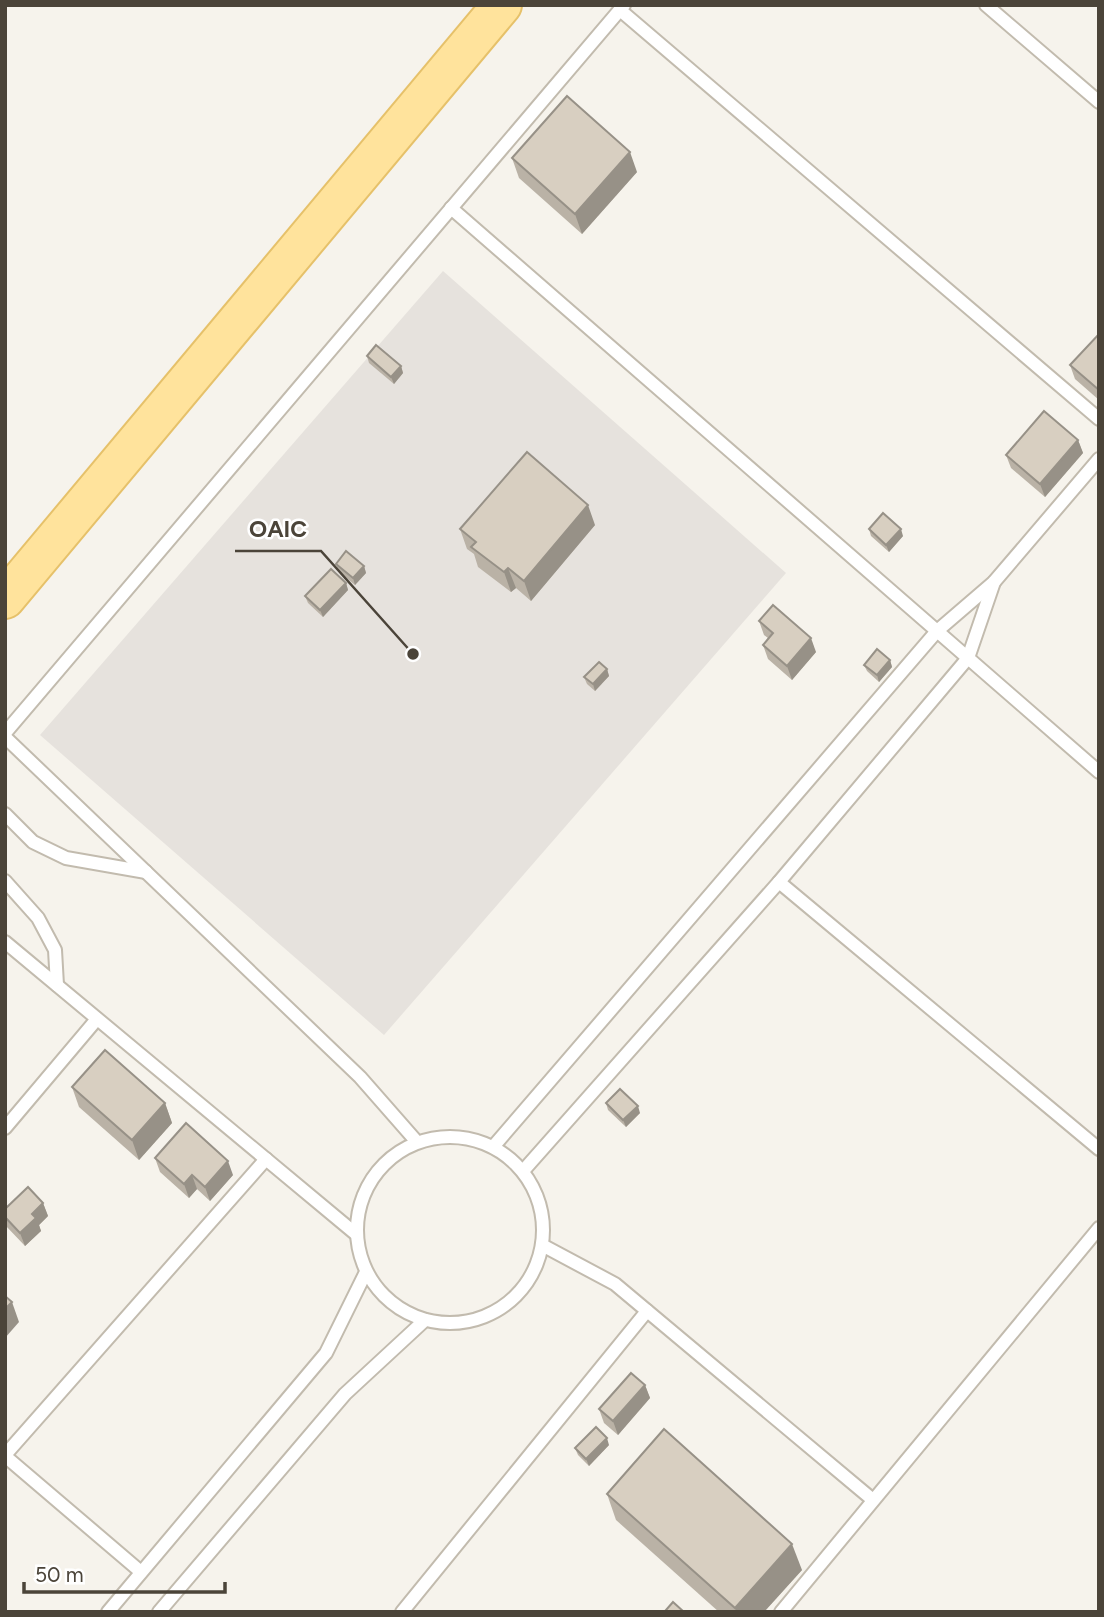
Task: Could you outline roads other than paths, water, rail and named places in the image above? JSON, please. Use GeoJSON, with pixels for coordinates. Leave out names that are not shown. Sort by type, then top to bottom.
{"type":"FeatureCollection","features":[{"type":"Feature","properties":{"kind":"main road"},"geometry":{"type":"LineString","coordinates":[[5,599],[502,5]]}},
{"type":"Feature","properties":{"kind":"lane"},"geometry":{"type":"LineString","coordinates":[[986,5],[1099,102]]}},
{"type":"Feature","properties":{"kind":"lane"},"geometry":{"type":"LineString","coordinates":[[417,1142],[360,1077],[5,735],[622,8],[1099,419]]}},
{"type":"Feature","properties":{"kind":"lane"},"geometry":{"type":"LineString","coordinates":[[451,208],[1099,772]]}},
{"type":"Feature","properties":{"kind":"lane"},"geometry":{"type":"LineString","coordinates":[[493,1147],[937,631],[994,582],[1099,459]]}},
{"type":"Feature","properties":{"kind":"lane"},"geometry":{"type":"LineString","coordinates":[[523,1171],[779,882],[968,658],[994,582]]}},
{"type":"Feature","properties":{"kind":"lane"},"geometry":{"type":"LineString","coordinates":[[5,814],[33,842],[66,858],[146,872]]}},
{"type":"Feature","properties":{"kind":"lane"},"geometry":{"type":"LineString","coordinates":[[5,881],[38,918],[55,950],[57,985]]}},
{"type":"Feature","properties":{"kind":"lane"},"geometry":{"type":"LineString","coordinates":[[779,882],[1099,1149]]}},
{"type":"Feature","properties":{"kind":"lane"},"geometry":{"type":"LineString","coordinates":[[5,942],[356,1234]]}},
{"type":"Feature","properties":{"kind":"lane"},"geometry":{"type":"LineString","coordinates":[[5,1129],[97,1019]]}},
{"type":"Feature","properties":{"kind":"lane"},"geometry":{"type":"LineString","coordinates":[[456,1136],[475,1139],[493,1147],[510,1157],[523,1171],[541,1206],[544,1225],[537,1264],[528,1281],[515,1296],[483,1317],[444,1323],[407,1313],[377,1289],[359,1254],[356,1234],[358,1214],[372,1178],[400,1151],[417,1142],[456,1136]]}},
{"type":"Feature","properties":{"kind":"lane"},"geometry":{"type":"LineString","coordinates":[[141,1572],[5,1455],[266,1159]]}},
{"type":"Feature","properties":{"kind":"lane"},"geometry":{"type":"LineString","coordinates":[[781,1612],[1099,1228]]}},
{"type":"Feature","properties":{"kind":"lane"},"geometry":{"type":"LineString","coordinates":[[542,1245],[615,1284],[873,1500]]}},
{"type":"Feature","properties":{"kind":"lane"},"geometry":{"type":"LineString","coordinates":[[107,1612],[326,1353],[366,1272]]}},
{"type":"Feature","properties":{"kind":"lane"},"geometry":{"type":"LineString","coordinates":[[402,1612],[647,1311]]}},
{"type":"Feature","properties":{"kind":"lane"},"geometry":{"type":"LineString","coordinates":[[159,1612],[345,1394],[425,1320]]}},
{"type":"Feature","properties":{"kind":"place","name":"OAIC"},"geometry":{"type":"Point","coordinates":[413,654]}}]}
